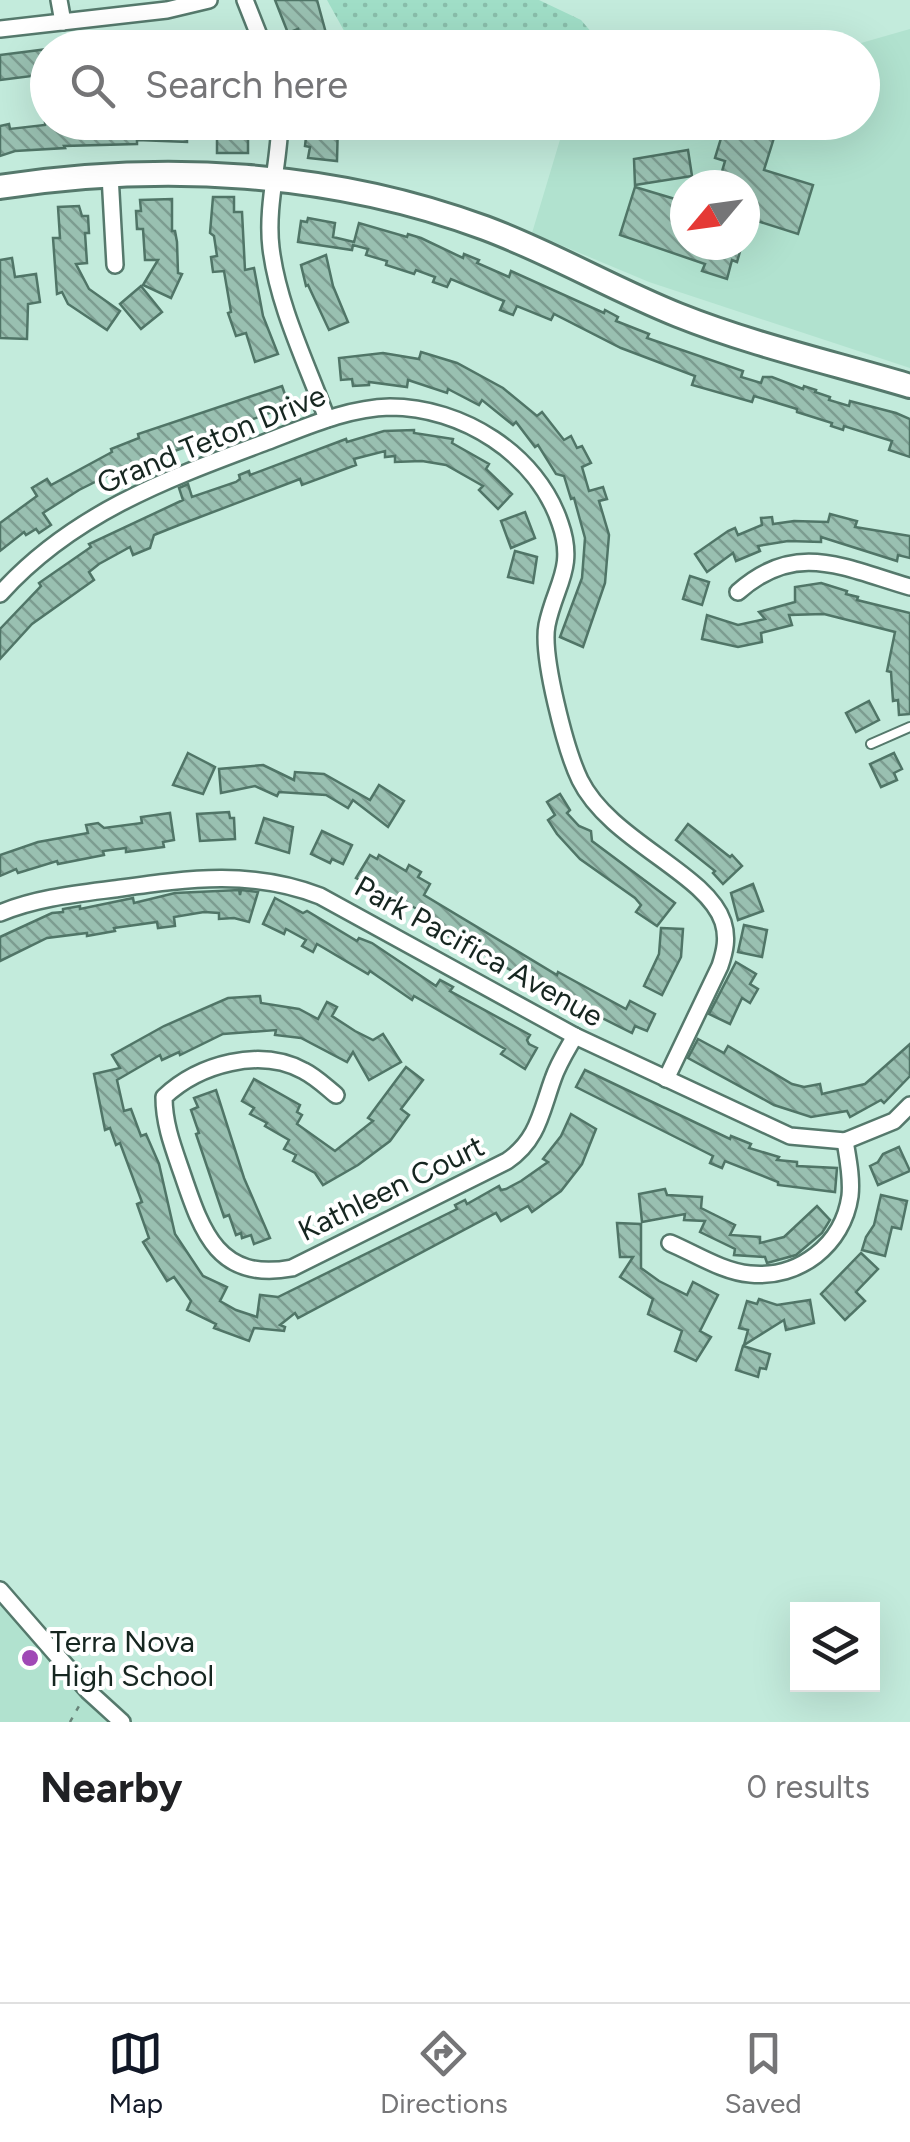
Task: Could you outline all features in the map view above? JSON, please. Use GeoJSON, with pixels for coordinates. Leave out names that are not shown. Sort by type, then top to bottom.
{"type":"FeatureCollection","features":[{"type":"Feature","properties":{"kind":"street"},"geometry":{"type":"LineString","coordinates":[[60,0],[62,22]]}},
{"type":"Feature","properties":{"kind":"street"},"geometry":{"type":"LineString","coordinates":[[0,29],[167,10],[209,0]]}},
{"type":"Feature","properties":{"kind":"street"},"geometry":{"type":"LineString","coordinates":[[246,0],[257,30]]}},
{"type":"Feature","properties":{"kind":"street"},"geometry":{"type":"LineString","coordinates":[[278,140],[270,226],[275,271],[327,419]]}},
{"type":"Feature","properties":{"kind":"street"},"geometry":{"type":"LineString","coordinates":[[0,187],[110,175],[198,174],[275,180],[373,195],[445,214],[552,256],[682,316],[910,386]]}},
{"type":"Feature","properties":{"kind":"street"},"geometry":{"type":"LineString","coordinates":[[110,175],[115,265]]}},
{"type":"Feature","properties":{"kind":"street","name":"Grand Teton Drive"},"geometry":{"type":"LineString","coordinates":[[0,594],[50,546],[117,502],[166,479],[327,419],[368,408],[416,409],[463,422],[486,434],[524,464],[552,504],[566,546],[566,567],[546,628],[546,647],[580,780],[608,819],[703,892],[715,905],[726,934],[720,966],[666,1080]]}},
{"type":"Feature","properties":{"kind":"street"},"geometry":{"type":"LineString","coordinates":[[738,592],[766,570],[798,560],[830,563],[910,587]]}},
{"type":"Feature","properties":{"kind":"street","name":"Park Pacifica Avenue"},"geometry":{"type":"LineString","coordinates":[[0,913],[56,897],[200,877],[275,880],[320,896],[575,1036],[790,1136],[846,1141],[894,1121],[910,1105]]}},
{"type":"Feature","properties":{"kind":"street","name":"Kathleen Court"},"geometry":{"type":"LineString","coordinates":[[336,1095],[308,1072],[269,1059],[238,1060],[178,1084],[164,1097],[164,1119],[195,1213],[209,1240],[226,1258],[258,1272],[292,1268],[507,1162],[521,1152],[538,1128],[554,1074],[575,1036]]}},
{"type":"Feature","properties":{"kind":"street"},"geometry":{"type":"LineString","coordinates":[[670,1242],[746,1274],[781,1273],[799,1266],[824,1249],[843,1221],[851,1190],[846,1141]]}},
{"type":"Feature","properties":{"kind":"street"},"geometry":{"type":"LineString","coordinates":[[0,1590],[92,1696],[122,1722]]}},
{"type":"Feature","properties":{"kind":"lane"},"geometry":{"type":"LineString","coordinates":[[871,744],[910,726]]}},
{"type":"Feature","properties":{"kind":"path"},"geometry":{"type":"LineString","coordinates":[[70,1722],[80,1704],[92,1696]]}},
{"type":"Feature","properties":{"kind":"shaded area"},"geometry":{"type":"Polygon","coordinates":[[[327,0],[539,0],[581,20],[590,30],[344,30],[327,0]]]}},
{"type":"Feature","properties":{"kind":"shaded area"},"geometry":{"type":"Polygon","coordinates":[[[910,29],[910,368],[649,282],[532,233],[560,140],[880,140],[880,38],[910,29]]]}},
{"type":"Feature","properties":{"kind":"shaded area","name":"Terra Nova High School"},"geometry":{"type":"Polygon","coordinates":[[[0,1595],[121,1722],[0,1722],[0,1595]]]}},
{"type":"Feature","properties":{"kind":"building"},"geometry":{"type":"Polygon","coordinates":[[[275,0],[317,0],[325,30],[287,30],[275,0]]]}},
{"type":"Feature","properties":{"kind":"building"},"geometry":{"type":"Polygon","coordinates":[[[30,51],[30,76],[0,80],[0,55],[30,51]]]}},
{"type":"Feature","properties":{"kind":"building"},"geometry":{"type":"Polygon","coordinates":[[[9,124],[10,129],[30,127],[30,140],[137,140],[137,144],[64,146],[0,156],[0,126],[9,124]]]}},
{"type":"Feature","properties":{"kind":"building"},"geometry":{"type":"Polygon","coordinates":[[[217,140],[248,140],[248,153],[217,153],[217,140]]]}},
{"type":"Feature","properties":{"kind":"building"},"geometry":{"type":"Polygon","coordinates":[[[306,140],[338,140],[337,161],[308,158],[310,147],[305,146],[306,140]]]}},
{"type":"Feature","properties":{"kind":"building"},"geometry":{"type":"Polygon","coordinates":[[[720,140],[773,140],[764,170],[813,185],[798,234],[760,222],[760,170],[722,170],[725,161],[715,158],[720,140]]]}},
{"type":"Feature","properties":{"kind":"building"},"geometry":{"type":"Polygon","coordinates":[[[688,150],[691,170],[670,170],[670,179],[635,185],[634,159],[688,150]]]}},
{"type":"Feature","properties":{"kind":"building"},"geometry":{"type":"Polygon","coordinates":[[[635,187],[670,198],[670,252],[620,235],[635,187]]]}},
{"type":"Feature","properties":{"kind":"building"},"geometry":{"type":"Polygon","coordinates":[[[213,197],[234,197],[234,212],[242,212],[245,270],[254,268],[263,316],[278,354],[255,362],[246,333],[236,336],[228,313],[231,312],[224,271],[213,272],[211,257],[217,256],[210,233],[213,197]]]}},
{"type":"Feature","properties":{"kind":"building"},"geometry":{"type":"Polygon","coordinates":[[[172,199],[172,231],[177,242],[178,273],[182,274],[171,298],[143,285],[158,260],[145,260],[143,229],[137,229],[136,211],[141,211],[140,200],[172,199]]]}},
{"type":"Feature","properties":{"kind":"building"},"geometry":{"type":"Polygon","coordinates":[[[79,206],[82,216],[88,216],[89,233],[85,233],[87,263],[76,264],[89,289],[120,311],[107,330],[68,304],[62,292],[57,294],[53,238],[60,238],[58,207],[79,206]]]}},
{"type":"Feature","properties":{"kind":"building"},"geometry":{"type":"Polygon","coordinates":[[[308,218],[335,223],[333,237],[354,242],[359,223],[421,238],[463,258],[464,254],[479,260],[477,263],[509,277],[511,271],[604,313],[605,310],[618,317],[616,321],[649,334],[647,338],[743,371],[741,377],[761,383],[763,377],[772,377],[816,390],[829,400],[849,406],[850,401],[896,413],[910,419],[910,457],[889,450],[892,441],[844,426],[843,430],[831,426],[832,423],[797,409],[754,396],[752,402],[692,385],[695,376],[621,348],[554,314],[551,320],[517,306],[513,315],[500,310],[504,301],[451,279],[447,287],[416,270],[414,274],[386,265],[387,261],[366,255],[368,249],[298,242],[301,221],[307,222],[308,218]]]}},
{"type":"Feature","properties":{"kind":"building"},"geometry":{"type":"Polygon","coordinates":[[[326,255],[333,286],[348,322],[329,330],[306,286],[301,265],[326,255]]]}},
{"type":"Feature","properties":{"kind":"building"},"geometry":{"type":"Polygon","coordinates":[[[12,258],[15,277],[36,274],[40,302],[28,304],[27,339],[0,338],[0,260],[12,258]]]}},
{"type":"Feature","properties":{"kind":"building"},"geometry":{"type":"Polygon","coordinates":[[[693,260],[732,260],[727,279],[702,271],[705,264],[693,260]]]}},
{"type":"Feature","properties":{"kind":"building"},"geometry":{"type":"Polygon","coordinates":[[[141,286],[162,312],[141,329],[120,304],[141,286]]]}},
{"type":"Feature","properties":{"kind":"building"},"geometry":{"type":"Polygon","coordinates":[[[421,352],[457,363],[503,388],[537,416],[542,412],[564,440],[571,436],[577,448],[582,446],[591,463],[582,467],[589,491],[603,487],[607,499],[599,501],[609,535],[605,583],[583,647],[560,637],[582,578],[585,538],[564,476],[556,474],[538,445],[535,447],[516,422],[513,425],[482,400],[479,405],[448,389],[447,393],[408,380],[407,387],[369,382],[353,386],[352,379],[341,380],[339,358],[383,353],[419,359],[421,352]]]}},
{"type":"Feature","properties":{"kind":"building"},"geometry":{"type":"Polygon","coordinates":[[[282,386],[289,406],[79,490],[43,513],[51,525],[39,533],[36,529],[26,535],[24,532],[0,551],[0,523],[37,496],[32,488],[47,479],[51,485],[112,452],[111,449],[139,438],[138,434],[282,386]]]}},
{"type":"Feature","properties":{"kind":"building"},"geometry":{"type":"Polygon","coordinates":[[[414,430],[453,439],[452,443],[489,464],[486,469],[512,494],[498,509],[479,490],[483,486],[446,465],[395,462],[395,456],[385,457],[385,451],[354,459],[356,465],[302,485],[300,479],[179,525],[154,535],[150,548],[133,555],[130,547],[99,564],[89,572],[94,580],[32,624],[0,659],[0,629],[41,586],[39,583],[91,547],[89,544],[183,500],[179,488],[188,484],[192,497],[236,482],[239,475],[249,471],[250,475],[346,439],[347,442],[384,431],[414,430]]]}},
{"type":"Feature","properties":{"kind":"building"},"geometry":{"type":"Polygon","coordinates":[[[525,512],[535,538],[511,548],[501,521],[525,512]]]}},
{"type":"Feature","properties":{"kind":"building"},"geometry":{"type":"Polygon","coordinates":[[[830,514],[857,521],[855,527],[910,536],[910,558],[898,555],[897,561],[821,537],[821,542],[788,541],[758,546],[760,551],[736,561],[733,553],[707,572],[695,554],[728,531],[735,528],[738,535],[762,525],[761,518],[772,517],[773,524],[828,522],[830,514]]]}},
{"type":"Feature","properties":{"kind":"building"},"geometry":{"type":"Polygon","coordinates":[[[515,551],[537,557],[533,583],[508,577],[515,551]]]}},
{"type":"Feature","properties":{"kind":"building"},"geometry":{"type":"Polygon","coordinates":[[[690,576],[709,582],[702,605],[683,599],[690,576]]]}},
{"type":"Feature","properties":{"kind":"building"},"geometry":{"type":"Polygon","coordinates":[[[821,583],[847,591],[857,600],[910,613],[910,714],[899,715],[898,700],[893,701],[891,672],[887,671],[895,632],[824,614],[789,615],[792,625],[761,633],[762,642],[738,647],[702,639],[707,615],[738,625],[765,619],[759,612],[795,602],[795,587],[821,583]]]}},
{"type":"Feature","properties":{"kind":"building"},"geometry":{"type":"Polygon","coordinates":[[[869,701],[879,720],[856,732],[846,713],[869,701]]]}},
{"type":"Feature","properties":{"kind":"building"},"geometry":{"type":"Polygon","coordinates":[[[188,753],[215,767],[203,794],[173,785],[188,753]]]}},
{"type":"Feature","properties":{"kind":"building"},"geometry":{"type":"Polygon","coordinates":[[[894,753],[902,769],[894,773],[897,780],[881,787],[870,764],[894,753]]]}},
{"type":"Feature","properties":{"kind":"building"},"geometry":{"type":"Polygon","coordinates":[[[263,765],[294,780],[295,772],[324,774],[370,800],[379,785],[404,801],[388,827],[353,800],[348,808],[326,795],[279,792],[277,796],[255,786],[221,793],[219,769],[263,765]]]}},
{"type":"Feature","properties":{"kind":"building"},"geometry":{"type":"Polygon","coordinates":[[[560,794],[570,810],[567,813],[579,826],[591,831],[592,841],[675,903],[657,926],[636,912],[641,905],[635,898],[580,859],[557,834],[548,820],[555,815],[547,802],[560,794]]]}},
{"type":"Feature","properties":{"kind":"building"},"geometry":{"type":"Polygon","coordinates":[[[229,812],[230,818],[234,818],[235,839],[200,841],[197,814],[229,812]]]}},
{"type":"Feature","properties":{"kind":"building"},"geometry":{"type":"Polygon","coordinates":[[[170,813],[174,840],[163,842],[164,847],[103,851],[104,855],[58,864],[57,861],[18,873],[16,869],[0,876],[0,855],[38,842],[88,833],[86,825],[98,823],[104,828],[142,823],[141,817],[170,813]]]}},
{"type":"Feature","properties":{"kind":"building"},"geometry":{"type":"Polygon","coordinates":[[[264,818],[293,827],[289,853],[256,843],[264,818]]]}},
{"type":"Feature","properties":{"kind":"building"},"geometry":{"type":"Polygon","coordinates":[[[688,824],[742,866],[723,884],[715,871],[676,840],[688,824]]]}},
{"type":"Feature","properties":{"kind":"building"},"geometry":{"type":"Polygon","coordinates":[[[322,831],[352,845],[343,864],[311,854],[322,831]]]}},
{"type":"Feature","properties":{"kind":"building"},"geometry":{"type":"Polygon","coordinates":[[[370,855],[377,859],[379,855],[406,871],[409,865],[421,872],[418,877],[430,884],[424,895],[557,975],[558,972],[626,1009],[630,1001],[655,1014],[647,1031],[635,1026],[632,1033],[594,1014],[590,1022],[578,1015],[579,1011],[482,953],[426,925],[428,922],[420,918],[423,912],[356,878],[370,855]]]}},
{"type":"Feature","properties":{"kind":"building"},"geometry":{"type":"Polygon","coordinates":[[[753,884],[763,911],[738,920],[731,893],[753,884]]]}},
{"type":"Feature","properties":{"kind":"building"},"geometry":{"type":"Polygon","coordinates":[[[239,890],[240,895],[241,890],[258,892],[249,922],[219,919],[219,913],[204,912],[174,917],[175,926],[158,928],[157,922],[87,936],[47,938],[0,961],[0,937],[63,909],[133,898],[134,903],[175,893],[239,890]]]}},
{"type":"Feature","properties":{"kind":"building"},"geometry":{"type":"Polygon","coordinates":[[[275,898],[303,913],[307,911],[357,941],[359,938],[372,943],[436,986],[440,980],[453,987],[450,991],[530,1035],[529,1044],[537,1048],[525,1069],[501,1054],[505,1049],[414,996],[412,1000],[370,971],[368,974],[317,944],[313,952],[302,946],[306,940],[286,929],[284,934],[263,924],[275,898]]]}},
{"type":"Feature","properties":{"kind":"building"},"geometry":{"type":"Polygon","coordinates":[[[744,925],[767,930],[762,957],[738,952],[744,925]]]}},
{"type":"Feature","properties":{"kind":"building"},"geometry":{"type":"Polygon","coordinates":[[[661,928],[683,929],[681,957],[662,995],[644,986],[659,954],[661,928]]]}},
{"type":"Feature","properties":{"kind":"building"},"geometry":{"type":"Polygon","coordinates":[[[736,962],[756,974],[750,984],[758,989],[750,1003],[742,998],[730,1024],[709,1014],[736,962]]]}},
{"type":"Feature","properties":{"kind":"building"},"geometry":{"type":"Polygon","coordinates":[[[260,996],[261,1003],[299,1009],[318,1019],[327,1002],[337,1007],[332,1016],[355,1031],[373,1040],[383,1034],[401,1062],[369,1080],[353,1052],[347,1062],[301,1038],[275,1035],[276,1030],[223,1034],[180,1055],[179,1052],[162,1060],[160,1055],[117,1080],[124,1111],[131,1109],[141,1136],[146,1134],[159,1164],[175,1234],[203,1276],[227,1287],[220,1301],[236,1310],[257,1317],[260,1295],[278,1297],[457,1209],[455,1205],[465,1200],[467,1204],[499,1186],[506,1189],[521,1181],[548,1162],[543,1159],[561,1136],[571,1114],[596,1129],[582,1164],[561,1191],[532,1212],[528,1206],[501,1221],[496,1213],[298,1318],[295,1313],[280,1325],[285,1327],[284,1331],[254,1328],[249,1341],[214,1328],[216,1324],[187,1310],[191,1301],[174,1277],[167,1281],[143,1242],[149,1238],[137,1204],[142,1202],[120,1143],[116,1145],[110,1128],[105,1130],[94,1074],[120,1068],[112,1055],[164,1026],[228,998],[260,996]]]}},
{"type":"Feature","properties":{"kind":"building"},"geometry":{"type":"Polygon","coordinates":[[[698,1039],[724,1053],[728,1046],[792,1084],[820,1084],[822,1094],[865,1084],[910,1044],[910,1076],[884,1103],[881,1100],[850,1117],[847,1111],[811,1117],[774,1105],[688,1058],[698,1039]]]}},
{"type":"Feature","properties":{"kind":"building"},"geometry":{"type":"Polygon","coordinates":[[[406,1067],[423,1080],[401,1109],[409,1115],[390,1141],[323,1185],[315,1173],[293,1161],[296,1155],[284,1149],[289,1140],[250,1114],[254,1108],[242,1101],[254,1079],[300,1105],[297,1112],[302,1115],[297,1124],[335,1151],[373,1121],[368,1118],[406,1067]]]}},
{"type":"Feature","properties":{"kind":"building"},"geometry":{"type":"Polygon","coordinates":[[[585,1070],[730,1139],[731,1136],[751,1144],[749,1148],[779,1157],[777,1160],[797,1162],[797,1166],[837,1168],[835,1192],[778,1185],[725,1161],[722,1168],[710,1163],[713,1156],[576,1087],[585,1070]]]}},
{"type":"Feature","properties":{"kind":"building"},"geometry":{"type":"Polygon","coordinates":[[[216,1090],[244,1178],[270,1238],[254,1244],[251,1235],[236,1235],[229,1215],[224,1217],[196,1134],[199,1133],[191,1110],[198,1107],[194,1098],[216,1090]]]}},
{"type":"Feature","properties":{"kind":"building"},"geometry":{"type":"Polygon","coordinates":[[[899,1147],[910,1171],[878,1185],[870,1166],[899,1147]]]}},
{"type":"Feature","properties":{"kind":"building"},"geometry":{"type":"Polygon","coordinates":[[[665,1189],[667,1195],[702,1197],[701,1208],[735,1225],[730,1235],[760,1237],[760,1243],[784,1237],[817,1206],[830,1220],[822,1233],[796,1255],[767,1263],[765,1257],[734,1255],[735,1249],[700,1232],[705,1221],[684,1220],[685,1214],[642,1222],[639,1194],[665,1189]]]}},
{"type":"Feature","properties":{"kind":"building"},"geometry":{"type":"Polygon","coordinates":[[[881,1195],[907,1201],[901,1229],[892,1227],[885,1256],[862,1250],[874,1225],[881,1195]]]}},
{"type":"Feature","properties":{"kind":"building"},"geometry":{"type":"Polygon","coordinates":[[[617,1223],[641,1224],[641,1268],[659,1281],[687,1295],[693,1282],[718,1295],[700,1331],[711,1337],[696,1361],[675,1351],[682,1331],[648,1314],[653,1299],[620,1277],[633,1257],[620,1257],[617,1223]]]}},
{"type":"Feature","properties":{"kind":"building"},"geometry":{"type":"Polygon","coordinates":[[[861,1253],[878,1269],[856,1292],[865,1301],[845,1320],[821,1294],[861,1253]]]}},
{"type":"Feature","properties":{"kind":"building"},"geometry":{"type":"Polygon","coordinates":[[[759,1299],[777,1305],[810,1300],[814,1323],[786,1330],[784,1320],[744,1345],[748,1330],[739,1328],[747,1301],[757,1304],[759,1299]]]}},
{"type":"Feature","properties":{"kind":"building"},"geometry":{"type":"Polygon","coordinates":[[[743,1346],[770,1354],[766,1369],[760,1368],[758,1377],[736,1370],[743,1346]]]}},
{"type":"Feature","properties":{"kind":"place","name":"Terra Nova High School"},"geometry":{"type":"Point","coordinates":[30,1658]}}]}
